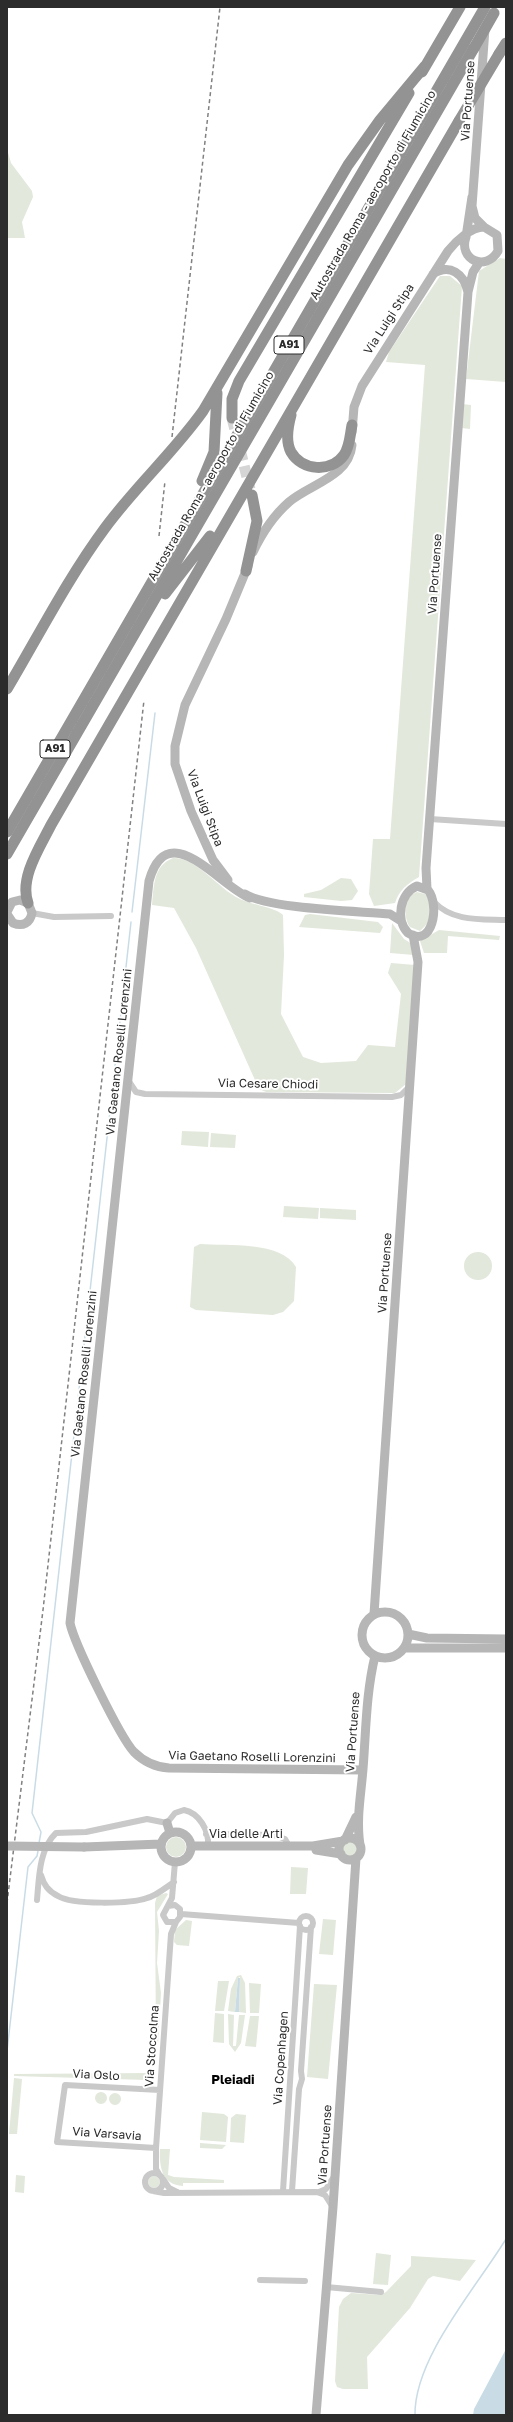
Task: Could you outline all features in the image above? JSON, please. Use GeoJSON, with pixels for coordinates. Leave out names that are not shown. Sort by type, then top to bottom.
{"type":"FeatureCollection","features":[{"type":"Feature","properties":{"kind":"highway"},"geometry":{"type":"LineString","coordinates":[[232,418],[232,402],[239,381],[354,183],[460,7]]}},
{"type":"Feature","properties":{"kind":"highway","name":"Autostrada Roma - aeroporto di Fiumicino"},"geometry":{"type":"LineString","coordinates":[[7,832],[475,24],[491,9]]}},
{"type":"Feature","properties":{"kind":"highway","name":"Autostrada Roma - aeroporto di Fiumicino"},"geometry":{"type":"LineString","coordinates":[[7,854],[474,48],[491,9]]}},
{"type":"Feature","properties":{"kind":"highway"},"geometry":{"type":"LineString","coordinates":[[30,908],[25,894],[26,882],[49,829],[239,498],[506,43]]}},
{"type":"Feature","properties":{"kind":"highway"},"geometry":{"type":"LineString","coordinates":[[7,690],[97,539],[123,504],[183,439],[220,385],[348,165],[380,120],[425,66]]}},
{"type":"Feature","properties":{"kind":"highway"},"geometry":{"type":"LineString","coordinates":[[192,513],[196,494],[213,457],[215,404],[220,385]]}},
{"type":"Feature","properties":{"kind":"highway"},"geometry":{"type":"LineString","coordinates":[[297,400],[289,422],[288,443],[295,457],[307,466],[327,466],[341,458],[347,448],[352,425]]}},
{"type":"Feature","properties":{"kind":"highway"},"geometry":{"type":"LineString","coordinates":[[246,570],[257,521],[252,495]]}},
{"type":"Feature","properties":{"kind":"highway"},"geometry":{"type":"LineString","coordinates":[[115,667],[148,623],[170,587],[213,533],[230,507],[239,498]]}},
{"type":"Feature","properties":{"kind":"street","name":"Via Portuense"},"geometry":{"type":"LineString","coordinates":[[472,197],[473,213],[484,227],[494,232],[502,240],[502,251],[491,260],[479,263],[474,261],[466,253],[464,242],[472,197],[491,9]]}},
{"type":"Feature","properties":{"kind":"street"},"geometry":{"type":"LineString","coordinates":[[466,237],[474,229],[484,227]]}},
{"type":"Feature","properties":{"kind":"street","name":"Via Luigi Stipa"},"geometry":{"type":"LineString","coordinates":[[401,921],[390,914],[282,904],[250,898],[229,881],[210,854],[190,811],[175,764],[174,752],[176,732],[183,710],[226,619],[246,570],[264,532],[279,511],[299,494],[332,475],[345,465],[352,449],[354,407],[362,386],[450,248],[466,237]]}},
{"type":"Feature","properties":{"kind":"street","name":"Via Portuense"},"geometry":{"type":"LineString","coordinates":[[427,889],[426,868],[468,292],[473,272],[479,263]]}},
{"type":"Feature","properties":{"kind":"street"},"geometry":{"type":"LineString","coordinates":[[432,275],[442,270],[454,271],[464,279],[468,292]]}},
{"type":"Feature","properties":{"kind":"street"},"geometry":{"type":"LineString","coordinates":[[430,819],[506,824]]}},
{"type":"Feature","properties":{"kind":"street","name":"Via Gaetano Roselli Lorenzini"},"geometry":{"type":"LineString","coordinates":[[250,898],[233,890],[188,854],[170,854],[156,865],[150,876],[70,1614],[72,1631],[126,1741],[138,1755],[152,1764],[169,1768],[363,1770]]}},
{"type":"Feature","properties":{"kind":"street"},"geometry":{"type":"LineString","coordinates":[[434,902],[430,929],[424,935],[412,935],[405,930],[401,921],[402,903],[406,894],[417,886],[427,889],[434,902],[444,911],[454,916],[506,920]]}},
{"type":"Feature","properties":{"kind":"street"},"geometry":{"type":"LineString","coordinates":[[17,925],[10,921],[7,913],[9,905],[16,900],[30,908],[54,917],[111,916]]}},
{"type":"Feature","properties":{"kind":"street"},"geometry":{"type":"LineString","coordinates":[[7,931],[17,925],[29,921],[30,908]]}},
{"type":"Feature","properties":{"kind":"street","name":"Via Portuense"},"geometry":{"type":"LineString","coordinates":[[374,1614],[386,1412],[411,1084],[418,962],[412,935]]}},
{"type":"Feature","properties":{"kind":"street","name":"Via Cesare Chiodi"},"geometry":{"type":"LineString","coordinates":[[127,1078],[134,1090],[145,1094],[392,1097],[402,1094],[411,1084]]}},
{"type":"Feature","properties":{"kind":"street"},"geometry":{"type":"LineString","coordinates":[[390,1612],[403,1620],[408,1634],[404,1648],[394,1656],[382,1658],[375,1656],[364,1646],[362,1632],[368,1618],[374,1614],[390,1612]]}},
{"type":"Feature","properties":{"kind":"street"},"geometry":{"type":"LineString","coordinates":[[408,1634],[427,1638],[506,1639]]}},
{"type":"Feature","properties":{"kind":"street"},"geometry":{"type":"LineString","coordinates":[[404,1648],[506,1648]]}},
{"type":"Feature","properties":{"kind":"street","name":"Via Portuense"},"geometry":{"type":"LineString","coordinates":[[360,1845],[358,1810],[363,1770],[368,1694],[375,1656]]}},
{"type":"Feature","properties":{"kind":"street"},"geometry":{"type":"LineString","coordinates":[[167,1822],[175,1813],[186,1810],[197,1816],[206,1834],[208,1845]]}},
{"type":"Feature","properties":{"kind":"street","name":"Via Portuense"},"geometry":{"type":"LineString","coordinates":[[344,1841],[358,1810]]}},
{"type":"Feature","properties":{"kind":"street"},"geometry":{"type":"LineString","coordinates":[[37,1900],[40,1872],[48,1840],[56,1833],[86,1832],[147,1819],[167,1822]]}},
{"type":"Feature","properties":{"kind":"street"},"geometry":{"type":"LineString","coordinates":[[167,1822],[170,1833]]}},
{"type":"Feature","properties":{"kind":"street"},"geometry":{"type":"LineString","coordinates":[[170,1833],[184,1834],[191,1846],[187,1858],[175,1862],[162,1854],[161,1844],[164,1838],[170,1833]]}},
{"type":"Feature","properties":{"kind":"street"},"geometry":{"type":"LineString","coordinates":[[206,1834],[276,1835],[285,1839],[289,1846]]}},
{"type":"Feature","properties":{"kind":"street"},"geometry":{"type":"LineString","coordinates":[[354,1839],[360,1845],[361,1851],[356,1858],[302,1846],[354,1839]]}},
{"type":"Feature","properties":{"kind":"street"},"geometry":{"type":"LineString","coordinates":[[343,1856],[340,1848],[344,1841]]}},
{"type":"Feature","properties":{"kind":"street"},"geometry":{"type":"LineString","coordinates":[[7,1846],[84,1847],[161,1844]]}},
{"type":"Feature","properties":{"kind":"street","name":"Via delle Arti"},"geometry":{"type":"LineString","coordinates":[[191,1846],[302,1846]]}},
{"type":"Feature","properties":{"kind":"street","name":"Via Portuense"},"geometry":{"type":"LineString","coordinates":[[343,1856],[351,1872],[354,1895]]}},
{"type":"Feature","properties":{"kind":"street","name":"Via Portuense"},"geometry":{"type":"LineString","coordinates":[[314,2415],[317,2398],[333,2207],[356,1858]]}},
{"type":"Feature","properties":{"kind":"street"},"geometry":{"type":"LineString","coordinates":[[175,1862],[173,1894],[163,1915],[167,1922],[176,1922],[181,1914]]}},
{"type":"Feature","properties":{"kind":"street"},"geometry":{"type":"LineString","coordinates":[[40,1872],[44,1885],[59,1897],[73,1900],[148,1901],[174,1882]]}},
{"type":"Feature","properties":{"kind":"street"},"geometry":{"type":"LineString","coordinates":[[173,1894],[181,1914]]}},
{"type":"Feature","properties":{"kind":"street"},"geometry":{"type":"LineString","coordinates":[[168,1906],[177,1907]]}},
{"type":"Feature","properties":{"kind":"street"},"geometry":{"type":"LineString","coordinates":[[181,1914],[300,1925],[304,1930],[311,1927],[312,1921],[307,1917],[302,1918],[300,1925]]}},
{"type":"Feature","properties":{"kind":"street","name":"Via Stoccolma"},"geometry":{"type":"LineString","coordinates":[[167,1922],[171,1934]]}},
{"type":"Feature","properties":{"kind":"street","name":"Via Stoccolma"},"geometry":{"type":"LineString","coordinates":[[150,2174],[155,2160],[171,1934],[176,1922]]}},
{"type":"Feature","properties":{"kind":"street","name":"Via Copenhagen"},"geometry":{"type":"LineString","coordinates":[[283,2192],[300,1925]]}},
{"type":"Feature","properties":{"kind":"street","name":"Via Copenhagen"},"geometry":{"type":"LineString","coordinates":[[292,2191],[302,2076],[311,1927]]}},
{"type":"Feature","properties":{"kind":"street"},"geometry":{"type":"LineString","coordinates":[[291,2074],[299,2073],[302,2076]]}},
{"type":"Feature","properties":{"kind":"street"},"geometry":{"type":"LineString","coordinates":[[290,2081],[301,2084]]}},
{"type":"Feature","properties":{"kind":"street","name":"Via Oslo"},"geometry":{"type":"LineString","coordinates":[[57,2142],[65,2085],[160,2090]]}},
{"type":"Feature","properties":{"kind":"street","name":"Via Varsavia"},"geometry":{"type":"LineString","coordinates":[[57,2142],[156,2148]]}},
{"type":"Feature","properties":{"kind":"street","name":"Via Stoccolma"},"geometry":{"type":"LineString","coordinates":[[155,2160],[161,2177]]}},
{"type":"Feature","properties":{"kind":"street"},"geometry":{"type":"LineString","coordinates":[[318,2192],[326,2189],[335,2173]]}},
{"type":"Feature","properties":{"kind":"street"},"geometry":{"type":"LineString","coordinates":[[178,2192],[169,2188],[161,2177],[150,2174],[146,2178],[145,2184],[148,2189],[153,2191],[178,2192],[318,2192],[325,2195],[333,2207]]}},
{"type":"Feature","properties":{"kind":"street"},"geometry":{"type":"LineString","coordinates":[[153,2191],[161,2188],[161,2177]]}},
{"type":"Feature","properties":{"kind":"street"},"geometry":{"type":"LineString","coordinates":[[260,2280],[305,2281]]}},
{"type":"Feature","properties":{"kind":"street"},"geometry":{"type":"LineString","coordinates":[[326,2287],[381,2292]]}},
{"type":"Feature","properties":{"kind":"shaded area"},"geometry":{"type":"Polygon","coordinates":[[[7,149],[11,163],[32,191],[33,197],[22,222],[25,238],[7,238],[7,149]]]}},
{"type":"Feature","properties":{"kind":"shaded area"},"geometry":{"type":"Polygon","coordinates":[[[500,258],[506,259],[506,382],[466,379],[479,271],[500,258]]]}},
{"type":"Feature","properties":{"kind":"shaded area"},"geometry":{"type":"Polygon","coordinates":[[[440,276],[450,276],[462,286],[419,877],[404,888],[399,894],[395,903],[374,906],[369,894],[373,839],[390,839],[425,365],[386,362],[389,352],[440,276]]]}},
{"type":"Feature","properties":{"kind":"shaded area"},"geometry":{"type":"Polygon","coordinates":[[[462,404],[471,405],[470,429],[461,428],[462,404]]]}},
{"type":"Feature","properties":{"kind":"shaded area"},"geometry":{"type":"Polygon","coordinates":[[[173,858],[182,859],[191,863],[223,888],[240,899],[275,910],[283,915],[284,955],[281,1014],[303,1057],[321,1063],[356,1061],[368,1045],[395,1047],[401,994],[388,973],[391,963],[415,965],[406,1084],[395,1093],[266,1092],[259,1089],[196,948],[174,908],[152,905],[154,884],[158,871],[166,862],[173,858]]]}},
{"type":"Feature","properties":{"kind":"shaded area"},"geometry":{"type":"Polygon","coordinates":[[[341,878],[351,879],[358,891],[352,900],[341,901],[304,897],[304,894],[321,890],[341,878]]]}},
{"type":"Feature","properties":{"kind":"shaded area"},"geometry":{"type":"Polygon","coordinates":[[[417,892],[425,894],[429,899],[429,922],[420,931],[410,927],[406,918],[407,902],[413,894],[417,892]]]}},
{"type":"Feature","properties":{"kind":"shaded area"},"geometry":{"type":"Polygon","coordinates":[[[310,914],[378,922],[383,927],[380,933],[299,927],[305,915],[310,914]]]}},
{"type":"Feature","properties":{"kind":"shaded area"},"geometry":{"type":"Polygon","coordinates":[[[392,923],[404,939],[412,944],[414,955],[390,953],[392,923]]]}},
{"type":"Feature","properties":{"kind":"shaded area"},"geometry":{"type":"Polygon","coordinates":[[[439,930],[500,936],[499,940],[448,936],[447,953],[424,953],[420,941],[439,930]]]}},
{"type":"Feature","properties":{"kind":"shaded area"},"geometry":{"type":"Polygon","coordinates":[[[182,1131],[209,1132],[208,1147],[181,1145],[182,1131]]]}},
{"type":"Feature","properties":{"kind":"shaded area"},"geometry":{"type":"Polygon","coordinates":[[[211,1133],[236,1135],[235,1148],[210,1147],[211,1133]]]}},
{"type":"Feature","properties":{"kind":"shaded area"},"geometry":{"type":"Polygon","coordinates":[[[284,1206],[319,1208],[318,1219],[283,1217],[284,1206]]]}},
{"type":"Feature","properties":{"kind":"shaded area"},"geometry":{"type":"Polygon","coordinates":[[[320,1208],[356,1210],[356,1220],[320,1218],[320,1208]]]}},
{"type":"Feature","properties":{"kind":"shaded area"},"geometry":{"type":"Polygon","coordinates":[[[200,1244],[253,1246],[279,1253],[289,1259],[296,1267],[294,1301],[283,1312],[273,1315],[196,1310],[190,1307],[194,1247],[200,1244]]]}},
{"type":"Feature","properties":{"kind":"shaded area"},"geometry":{"type":"Polygon","coordinates":[[[478,1252],[488,1256],[492,1266],[488,1276],[478,1280],[468,1276],[464,1266],[468,1256],[478,1252]]]}},
{"type":"Feature","properties":{"kind":"shaded area"},"geometry":{"type":"Polygon","coordinates":[[[172,1837],[180,1837],[186,1843],[186,1851],[180,1857],[172,1857],[166,1851],[166,1843],[172,1837]]]}},
{"type":"Feature","properties":{"kind":"shaded area"},"geometry":{"type":"Polygon","coordinates":[[[350,1841],[357,1846],[358,1849],[353,1856],[350,1857],[343,1852],[342,1849],[347,1842],[350,1841]]]}},
{"type":"Feature","properties":{"kind":"shaded area"},"geometry":{"type":"Polygon","coordinates":[[[291,1867],[308,1868],[306,1894],[290,1894],[291,1867]]]}},
{"type":"Feature","properties":{"kind":"shaded area"},"geometry":{"type":"Polygon","coordinates":[[[166,1893],[168,1894],[157,1912],[159,1931],[157,1963],[161,1993],[158,2044],[156,2045],[155,1903],[157,1896],[166,1893]]]}},
{"type":"Feature","properties":{"kind":"shaded area"},"geometry":{"type":"Polygon","coordinates":[[[323,1919],[336,1920],[333,1955],[319,1954],[323,1919]]]}},
{"type":"Feature","properties":{"kind":"shaded area"},"geometry":{"type":"Polygon","coordinates":[[[186,1920],[192,1921],[189,1946],[177,1945],[174,1942],[175,1930],[186,1920]]]}},
{"type":"Feature","properties":{"kind":"shaded area"},"geometry":{"type":"Polygon","coordinates":[[[241,1975],[245,1983],[246,2013],[239,2012],[240,1977],[238,1978],[235,2012],[228,2011],[231,1989],[237,1976],[241,1975]]]}},
{"type":"Feature","properties":{"kind":"shaded area"},"geometry":{"type":"Polygon","coordinates":[[[218,1981],[229,1981],[224,2011],[215,2011],[218,1981]]]}},
{"type":"Feature","properties":{"kind":"shaded area"},"geometry":{"type":"Polygon","coordinates":[[[249,1983],[261,1984],[259,2013],[250,2013],[249,1983]]]}},
{"type":"Feature","properties":{"kind":"shaded area"},"geometry":{"type":"Polygon","coordinates":[[[314,1984],[337,1985],[328,2079],[307,2077],[314,1984]]]}},
{"type":"Feature","properties":{"kind":"shaded area"},"geometry":{"type":"Polygon","coordinates":[[[215,2013],[224,2014],[224,2043],[213,2042],[215,2013]]]}},
{"type":"Feature","properties":{"kind":"shaded area"},"geometry":{"type":"Polygon","coordinates":[[[228,2014],[234,2015],[233,2046],[236,2046],[239,2015],[245,2015],[241,2043],[235,2052],[229,2044],[228,2014]]]}},
{"type":"Feature","properties":{"kind":"shaded area"},"geometry":{"type":"Polygon","coordinates":[[[250,2016],[259,2016],[256,2047],[245,2046],[250,2016]]]}},
{"type":"Feature","properties":{"kind":"shaded area"},"geometry":{"type":"Polygon","coordinates":[[[153,2073],[151,2079],[147,2080],[14,2076],[14,2074],[153,2073]]]}},
{"type":"Feature","properties":{"kind":"shaded area"},"geometry":{"type":"Polygon","coordinates":[[[14,2078],[22,2079],[17,2134],[9,2134],[14,2078]]]}},
{"type":"Feature","properties":{"kind":"shaded area"},"geometry":{"type":"Polygon","coordinates":[[[99,2092],[103,2092],[107,2098],[103,2104],[99,2104],[95,2100],[95,2096],[99,2092]]]}},
{"type":"Feature","properties":{"kind":"shaded area"},"geometry":{"type":"Polygon","coordinates":[[[113,2093],[117,2093],[121,2099],[117,2105],[113,2105],[109,2101],[109,2097],[113,2093]]]}},
{"type":"Feature","properties":{"kind":"shaded area"},"geometry":{"type":"Polygon","coordinates":[[[202,2112],[224,2114],[228,2117],[226,2142],[200,2140],[202,2112]]]}},
{"type":"Feature","properties":{"kind":"shaded area"},"geometry":{"type":"Polygon","coordinates":[[[236,2114],[246,2115],[244,2143],[230,2142],[231,2118],[236,2114]]]}},
{"type":"Feature","properties":{"kind":"shaded area"},"geometry":{"type":"Polygon","coordinates":[[[200,2143],[226,2145],[222,2149],[200,2148],[200,2143]]]}},
{"type":"Feature","properties":{"kind":"shaded area"},"geometry":{"type":"Polygon","coordinates":[[[160,2149],[170,2149],[168,2175],[174,2177],[224,2180],[224,2183],[183,2183],[183,2186],[170,2182],[166,2179],[161,2168],[160,2149]]]}},
{"type":"Feature","properties":{"kind":"shaded area"},"geometry":{"type":"Polygon","coordinates":[[[16,2175],[25,2176],[24,2193],[15,2192],[16,2175]]]}},
{"type":"Feature","properties":{"kind":"shaded area"},"geometry":{"type":"Polygon","coordinates":[[[152,2176],[156,2176],[160,2182],[156,2188],[152,2188],[148,2184],[148,2180],[152,2176]]]}},
{"type":"Feature","properties":{"kind":"shaded area"},"geometry":{"type":"Polygon","coordinates":[[[376,2253],[391,2255],[388,2285],[373,2284],[376,2253]]]}},
{"type":"Feature","properties":{"kind":"shaded area"},"geometry":{"type":"Polygon","coordinates":[[[411,2256],[476,2260],[460,2281],[433,2276],[428,2279],[410,2308],[367,2357],[368,2389],[343,2389],[337,2387],[335,2381],[339,2307],[343,2299],[351,2293],[380,2295],[386,2292],[411,2266],[411,2256]]]}},
{"type":"Feature","properties":{"kind":"water"},"geometry":{"type":"Polygon","coordinates":[[[238,1978],[240,1978],[239,2012],[235,2012],[238,1978]]]}},
{"type":"Feature","properties":{"kind":"water"},"geometry":{"type":"Polygon","coordinates":[[[506,2349],[506,2415],[473,2415],[474,2409],[506,2349]]]}},
{"type":"Feature","properties":{"kind":"waterway"},"geometry":{"type":"LineString","coordinates":[[132,912],[155,713]]}},
{"type":"Feature","properties":{"kind":"waterway"},"geometry":{"type":"LineString","coordinates":[[39,1843],[41,1832],[32,1813],[131,922]]}},
{"type":"Feature","properties":{"kind":"waterway"},"geometry":{"type":"LineString","coordinates":[[7,2051],[28,1867],[37,1856],[38,1851]]}},
{"type":"Feature","properties":{"kind":"waterway"},"geometry":{"type":"LineString","coordinates":[[415,2415],[417,2393],[435,2347],[506,2239]]}},
{"type":"Feature","properties":{"kind":"tunnel"},"geometry":{"type":"LineString","coordinates":[[232,418],[250,489]]}},
{"type":"Feature","properties":{"kind":"railway"},"geometry":{"type":"LineString","coordinates":[[172,437],[220,7]]}},
{"type":"Feature","properties":{"kind":"railway"},"geometry":{"type":"LineString","coordinates":[[159,536],[165,481]]}},
{"type":"Feature","properties":{"kind":"railway"},"geometry":{"type":"LineString","coordinates":[[7,1903],[43,1610],[144,700]]}},
{"type":"Feature","properties":{"kind":"district","name":"Pleiadi"},"geometry":{"type":"Point","coordinates":[233,2080]}}]}
